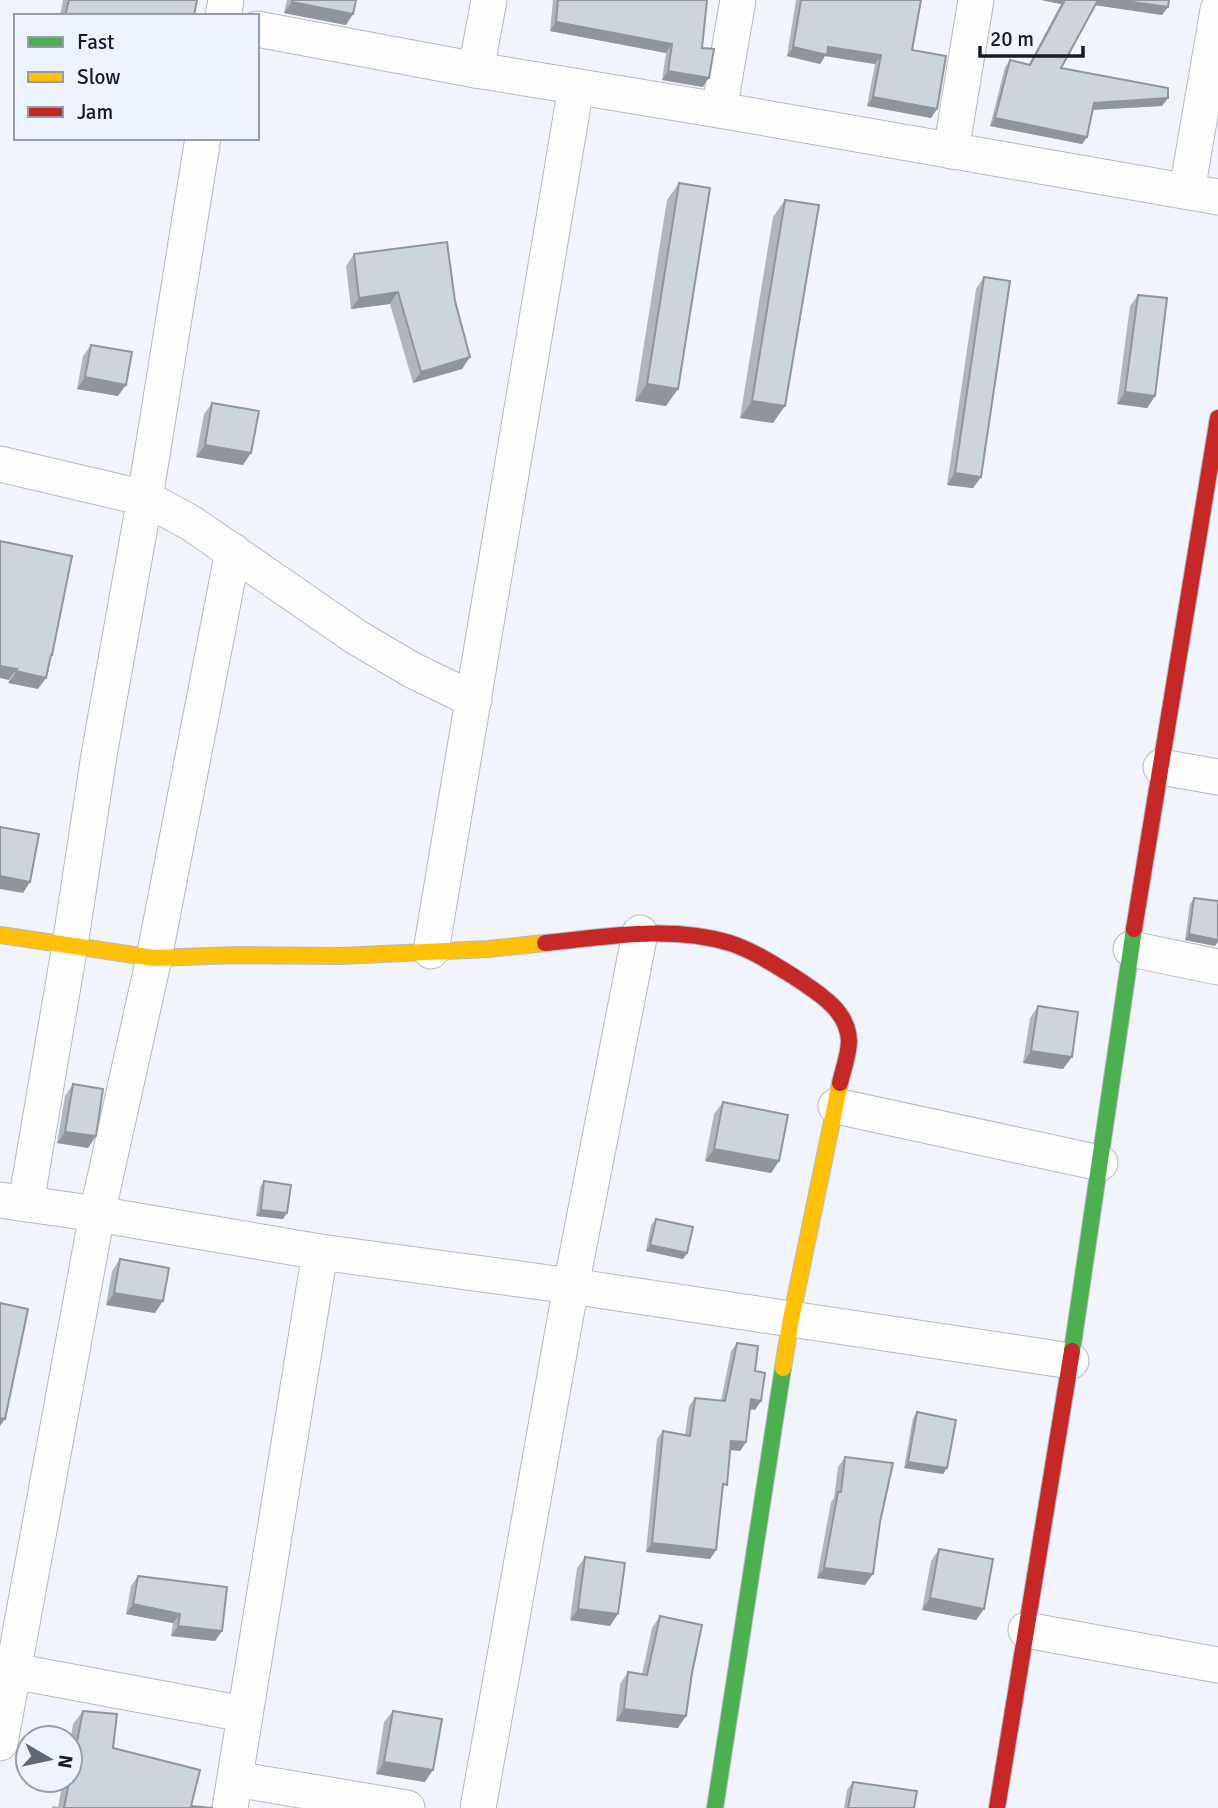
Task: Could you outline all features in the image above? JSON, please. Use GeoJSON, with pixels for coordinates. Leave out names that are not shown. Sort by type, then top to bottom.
{"type":"FeatureCollection","features":[{"type":"Feature","properties":{"kind":"street"},"geometry":{"type":"LineString","coordinates":[[476,70],[489,0]]}},
{"type":"Feature","properties":{"kind":"street"},"geometry":{"type":"LineString","coordinates":[[719,110],[738,0]]}},
{"type":"Feature","properties":{"kind":"street"},"geometry":{"type":"LineString","coordinates":[[951,151],[976,0]]}},
{"type":"Feature","properties":{"kind":"street"},"geometry":{"type":"LineString","coordinates":[[259,29],[476,70],[1203,194],[1218,10]]}},
{"type":"Feature","properties":{"kind":"street"},"geometry":{"type":"LineString","coordinates":[[432,951],[576,87]]}},
{"type":"Feature","properties":{"kind":"street"},"geometry":{"type":"LineString","coordinates":[[203,140],[69,946],[13,1202],[320,1252],[572,1286],[1071,1361]]}},
{"type":"Feature","properties":{"kind":"street"},"geometry":{"type":"LineString","coordinates":[[997,1808],[1071,1361],[1131,949],[1214,469],[1218,418]]}},
{"type":"Feature","properties":{"kind":"street"},"geometry":{"type":"LineString","coordinates":[[0,464],[145,498],[191,523],[356,637],[412,670],[474,699]]}},
{"type":"Feature","properties":{"kind":"street"},"geometry":{"type":"LineString","coordinates":[[0,1743],[97,1214],[154,958],[233,551]]}},
{"type":"Feature","properties":{"kind":"street"},"geometry":{"type":"LineString","coordinates":[[1161,767],[1218,777]]}},
{"type":"Feature","properties":{"kind":"street"},"geometry":{"type":"LineString","coordinates":[[0,935],[154,958],[238,955],[341,956],[488,948],[640,933],[706,937],[763,957],[823,996],[838,1012],[846,1027],[849,1042],[791,1319],[715,1808]]}},
{"type":"Feature","properties":{"kind":"street"},"geometry":{"type":"LineString","coordinates":[[478,1808],[572,1286],[640,933]]}},
{"type":"Feature","properties":{"kind":"street"},"geometry":{"type":"LineString","coordinates":[[1131,949],[1218,967]]}},
{"type":"Feature","properties":{"kind":"street"},"geometry":{"type":"LineString","coordinates":[[836,1106],[1100,1163]]}},
{"type":"Feature","properties":{"kind":"street"},"geometry":{"type":"LineString","coordinates":[[320,1252],[232,1794],[407,1808]]}},
{"type":"Feature","properties":{"kind":"street"},"geometry":{"type":"LineString","coordinates":[[1026,1630],[1218,1665]]}},
{"type":"Feature","properties":{"kind":"street"},"geometry":{"type":"LineString","coordinates":[[13,1671],[244,1714]]}},
{"type":"Feature","properties":{"kind":"building"},"geometry":{"type":"Polygon","coordinates":[[[69,0],[197,0],[194,14],[66,14],[69,0]]]}},
{"type":"Feature","properties":{"kind":"building"},"geometry":{"type":"Polygon","coordinates":[[[292,0],[356,0],[353,14],[292,0]]]}},
{"type":"Feature","properties":{"kind":"building"},"geometry":{"type":"Polygon","coordinates":[[[558,0],[707,0],[702,48],[714,49],[709,78],[668,71],[672,44],[556,22],[558,0]]]}},
{"type":"Feature","properties":{"kind":"building"},"geometry":{"type":"Polygon","coordinates":[[[801,0],[921,0],[912,50],[946,56],[937,109],[873,97],[881,55],[828,47],[827,55],[793,47],[801,0]]]}},
{"type":"Feature","properties":{"kind":"building"},"geometry":{"type":"Polygon","coordinates":[[[1065,0],[1098,0],[1061,68],[1168,88],[1168,98],[1094,103],[1087,137],[995,118],[1010,60],[1030,65],[1065,0]]]}},
{"type":"Feature","properties":{"kind":"building"},"geometry":{"type":"Polygon","coordinates":[[[1118,0],[1169,0],[1168,7],[1118,0]]]}},
{"type":"Feature","properties":{"kind":"building"},"geometry":{"type":"Polygon","coordinates":[[[679,183],[710,188],[678,389],[647,384],[679,183]]]}},
{"type":"Feature","properties":{"kind":"building"},"geometry":{"type":"Polygon","coordinates":[[[785,200],[819,205],[785,406],[752,401],[785,200]]]}},
{"type":"Feature","properties":{"kind":"building"},"geometry":{"type":"Polygon","coordinates":[[[447,242],[455,301],[470,357],[421,372],[398,292],[359,298],[354,254],[447,242]]]}},
{"type":"Feature","properties":{"kind":"building"},"geometry":{"type":"Polygon","coordinates":[[[984,277],[1010,281],[981,477],[955,473],[984,277]]]}},
{"type":"Feature","properties":{"kind":"building"},"geometry":{"type":"Polygon","coordinates":[[[1138,295],[1167,298],[1155,396],[1125,392],[1138,295]]]}},
{"type":"Feature","properties":{"kind":"building"},"geometry":{"type":"Polygon","coordinates":[[[91,345],[132,352],[126,385],[85,377],[91,345]]]}},
{"type":"Feature","properties":{"kind":"building"},"geometry":{"type":"Polygon","coordinates":[[[212,403],[259,411],[251,453],[205,445],[212,403]]]}},
{"type":"Feature","properties":{"kind":"building"},"geometry":{"type":"Polygon","coordinates":[[[0,541],[72,556],[46,678],[0,666],[0,541]]]}},
{"type":"Feature","properties":{"kind":"building"},"geometry":{"type":"Polygon","coordinates":[[[0,827],[39,834],[30,882],[0,876],[0,827]]]}},
{"type":"Feature","properties":{"kind":"building"},"geometry":{"type":"Polygon","coordinates":[[[1194,898],[1218,901],[1218,940],[1189,934],[1194,898]]]}},
{"type":"Feature","properties":{"kind":"building"},"geometry":{"type":"Polygon","coordinates":[[[1038,1006],[1078,1012],[1072,1057],[1031,1051],[1038,1006]]]}},
{"type":"Feature","properties":{"kind":"building"},"geometry":{"type":"Polygon","coordinates":[[[73,1084],[103,1089],[96,1136],[65,1132],[73,1084]]]}},
{"type":"Feature","properties":{"kind":"building"},"geometry":{"type":"Polygon","coordinates":[[[723,1102],[788,1115],[779,1161],[714,1149],[723,1102]]]}},
{"type":"Feature","properties":{"kind":"building"},"geometry":{"type":"Polygon","coordinates":[[[264,1181],[291,1185],[287,1213],[261,1210],[264,1181]]]}},
{"type":"Feature","properties":{"kind":"building"},"geometry":{"type":"Polygon","coordinates":[[[656,1219],[693,1227],[687,1253],[650,1245],[656,1219]]]}},
{"type":"Feature","properties":{"kind":"building"},"geometry":{"type":"Polygon","coordinates":[[[120,1259],[169,1268],[163,1301],[114,1293],[120,1259]]]}},
{"type":"Feature","properties":{"kind":"building"},"geometry":{"type":"Polygon","coordinates":[[[0,1303],[28,1309],[5,1419],[0,1418],[0,1303]]]}},
{"type":"Feature","properties":{"kind":"building"},"geometry":{"type":"Polygon","coordinates":[[[737,1343],[758,1346],[755,1371],[765,1373],[761,1401],[751,1399],[746,1442],[731,1441],[716,1550],[652,1543],[663,1431],[690,1436],[695,1398],[725,1401],[737,1343]]]}},
{"type":"Feature","properties":{"kind":"building"},"geometry":{"type":"Polygon","coordinates":[[[917,1412],[956,1420],[947,1468],[908,1462],[917,1412]]]}},
{"type":"Feature","properties":{"kind":"building"},"geometry":{"type":"Polygon","coordinates":[[[845,1457],[893,1463],[880,1522],[873,1574],[824,1568],[838,1492],[841,1492],[845,1457]]]}},
{"type":"Feature","properties":{"kind":"building"},"geometry":{"type":"Polygon","coordinates":[[[939,1549],[993,1559],[984,1609],[930,1598],[939,1549]]]}},
{"type":"Feature","properties":{"kind":"building"},"geometry":{"type":"Polygon","coordinates":[[[585,1557],[625,1563],[618,1614],[578,1609],[585,1557]]]}},
{"type":"Feature","properties":{"kind":"building"},"geometry":{"type":"Polygon","coordinates":[[[138,1576],[227,1587],[222,1631],[178,1626],[180,1614],[133,1604],[138,1576]]]}},
{"type":"Feature","properties":{"kind":"building"},"geometry":{"type":"Polygon","coordinates":[[[660,1616],[702,1625],[686,1716],[624,1709],[628,1672],[647,1675],[660,1616]]]}},
{"type":"Feature","properties":{"kind":"building"},"geometry":{"type":"Polygon","coordinates":[[[83,1711],[117,1714],[113,1748],[200,1770],[191,1806],[213,1808],[64,1808],[67,1794],[84,1794],[84,1724],[80,1724],[83,1711]]]}},
{"type":"Feature","properties":{"kind":"building"},"geometry":{"type":"Polygon","coordinates":[[[393,1711],[442,1719],[433,1770],[384,1762],[393,1711]]]}},
{"type":"Feature","properties":{"kind":"building"},"geometry":{"type":"Polygon","coordinates":[[[853,1782],[917,1791],[914,1808],[848,1808],[853,1782]]]}},
{"type":"Feature","properties":{"kind":"traffic: fast"},"geometry":{"type":"LineString","coordinates":[[1072,1351],[1134,929]]}},
{"type":"Feature","properties":{"kind":"traffic: fast"},"geometry":{"type":"LineString","coordinates":[[715,1808],[783,1368]]}},
{"type":"Feature","properties":{"kind":"traffic: slow"},"geometry":{"type":"LineString","coordinates":[[0,935],[154,958],[238,955],[341,956],[488,949],[545,943]]}},
{"type":"Feature","properties":{"kind":"traffic: slow"},"geometry":{"type":"LineString","coordinates":[[783,1368],[840,1083]]}},
{"type":"Feature","properties":{"kind":"traffic: jam"},"geometry":{"type":"LineString","coordinates":[[1134,929],[1218,418]]}},
{"type":"Feature","properties":{"kind":"traffic: jam"},"geometry":{"type":"LineString","coordinates":[[545,943],[661,934],[708,938],[747,950],[805,984],[838,1011],[849,1041],[840,1083]]}},
{"type":"Feature","properties":{"kind":"traffic: jam"},"geometry":{"type":"LineString","coordinates":[[997,1808],[1072,1351]]}}]}
